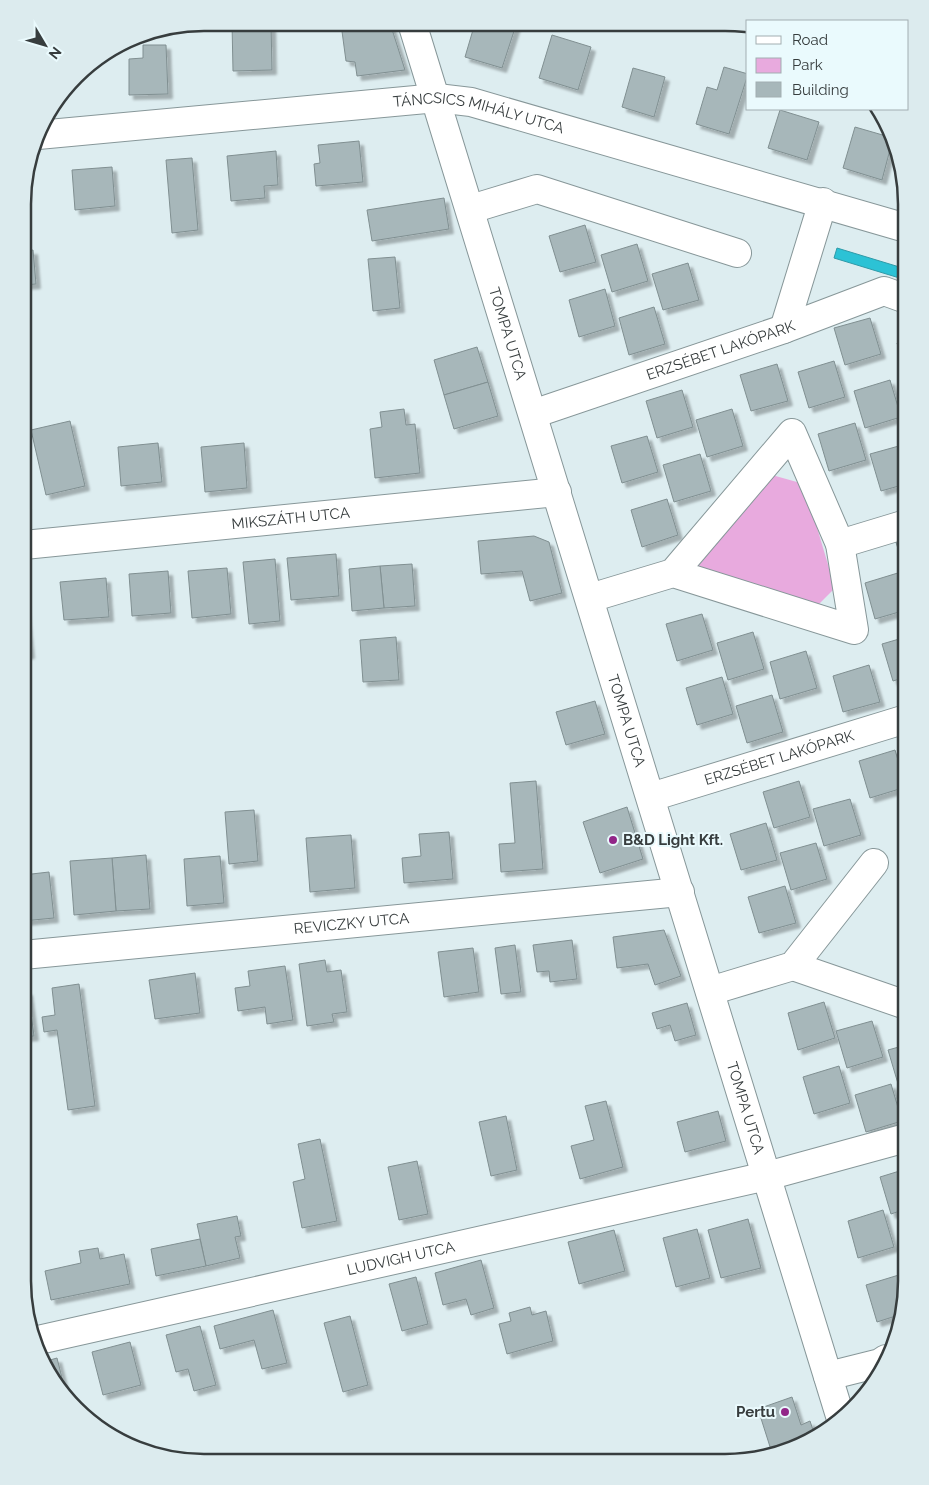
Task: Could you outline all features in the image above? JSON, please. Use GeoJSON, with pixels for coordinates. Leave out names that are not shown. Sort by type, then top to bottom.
{"type":"FeatureCollection","features":[{"type":"Feature","properties":{"kind":"street","name":"TOMPA UTCA"},"geometry":{"type":"LineString","coordinates":[[415,32],[437,98],[838,1411]]}},
{"type":"Feature","properties":{"kind":"street","name":"TÁNCSICS MIHÁLY UTCA"},"geometry":{"type":"LineString","coordinates":[[45,135],[437,98],[470,102],[823,202],[898,225]]}},
{"type":"Feature","properties":{"kind":"street"},"geometry":{"type":"LineString","coordinates":[[471,209],[537,189],[737,253]]}},
{"type":"Feature","properties":{"kind":"street"},"geometry":{"type":"LineString","coordinates":[[784,329],[823,202]]}},
{"type":"Feature","properties":{"kind":"street","name":"ERZSÉBET LAKÓPARK"},"geometry":{"type":"LineString","coordinates":[[534,414],[784,329],[884,291],[898,296]]}},
{"type":"Feature","properties":{"kind":"street"},"geometry":{"type":"LineString","coordinates":[[590,598],[673,573],[792,433],[840,544],[854,630],[673,573]]}},
{"type":"Feature","properties":{"kind":"street","name":"MIKSZÁTH UTCA"},"geometry":{"type":"LineString","coordinates":[[31,544],[557,492]]}},
{"type":"Feature","properties":{"kind":"street"},"geometry":{"type":"LineString","coordinates":[[840,544],[898,527]]}},
{"type":"Feature","properties":{"kind":"street","name":"ERZSÉBET LAKÓPARK"},"geometry":{"type":"LineString","coordinates":[[651,797],[898,722]]}},
{"type":"Feature","properties":{"kind":"street"},"geometry":{"type":"LineString","coordinates":[[710,991],[793,966],[874,863]]}},
{"type":"Feature","properties":{"kind":"street","name":"REVICZKY UTCA"},"geometry":{"type":"LineString","coordinates":[[31,954],[680,892]]}},
{"type":"Feature","properties":{"kind":"street"},"geometry":{"type":"LineString","coordinates":[[793,966],[897,1002]]}},
{"type":"Feature","properties":{"kind":"street","name":"LUDVIGH UTCA"},"geometry":{"type":"LineString","coordinates":[[42,1339],[767,1176],[897,1140]]}},
{"type":"Feature","properties":{"kind":"street"},"geometry":{"type":"LineString","coordinates":[[828,1376],[876,1364]]}},
{"type":"Feature","properties":{"kind":"green space"},"geometry":{"type":"Polygon","coordinates":[[[772,475],[804,484],[835,588],[812,611],[695,570],[772,475]]]}},
{"type":"Feature","properties":{"kind":"water"},"geometry":{"type":"Polygon","coordinates":[[[837,248],[898,267],[898,278],[834,258],[837,248]]]}},
{"type":"Feature","properties":{"kind":"building"},"geometry":{"type":"Polygon","coordinates":[[[473,31],[514,31],[502,68],[465,57],[473,31]]]}},
{"type":"Feature","properties":{"kind":"building"},"geometry":{"type":"Polygon","coordinates":[[[232,32],[271,32],[272,70],[233,71],[232,32]]]}},
{"type":"Feature","properties":{"kind":"building"},"geometry":{"type":"Polygon","coordinates":[[[342,32],[393,32],[405,70],[357,76],[355,62],[346,61],[342,32]]]}},
{"type":"Feature","properties":{"kind":"building"},"geometry":{"type":"Polygon","coordinates":[[[552,35],[591,47],[578,90],[539,78],[552,35]]]}},
{"type":"Feature","properties":{"kind":"building"},"geometry":{"type":"Polygon","coordinates":[[[143,45],[166,45],[168,94],[129,95],[129,59],[143,58],[143,45]]]}},
{"type":"Feature","properties":{"kind":"building"},"geometry":{"type":"Polygon","coordinates":[[[724,67],[746,73],[746,80],[729,134],[696,124],[707,87],[717,90],[724,67]]]}},
{"type":"Feature","properties":{"kind":"building"},"geometry":{"type":"Polygon","coordinates":[[[633,68],[665,77],[654,117],[622,107],[633,68]]]}},
{"type":"Feature","properties":{"kind":"building"},"geometry":{"type":"Polygon","coordinates":[[[780,110],[819,122],[807,160],[768,148],[780,110]]]}},
{"type":"Feature","properties":{"kind":"building"},"geometry":{"type":"Polygon","coordinates":[[[855,127],[884,135],[890,151],[882,180],[843,168],[855,127]]]}},
{"type":"Feature","properties":{"kind":"building"},"geometry":{"type":"Polygon","coordinates":[[[359,141],[363,182],[316,186],[314,164],[320,163],[318,145],[359,141]]]}},
{"type":"Feature","properties":{"kind":"building"},"geometry":{"type":"Polygon","coordinates":[[[276,151],[278,185],[264,186],[265,198],[231,201],[227,156],[276,151]]]}},
{"type":"Feature","properties":{"kind":"building"},"geometry":{"type":"Polygon","coordinates":[[[192,158],[198,230],[172,233],[166,160],[192,158]]]}},
{"type":"Feature","properties":{"kind":"building"},"geometry":{"type":"Polygon","coordinates":[[[112,167],[115,206],[75,210],[72,170],[112,167]]]}},
{"type":"Feature","properties":{"kind":"building"},"geometry":{"type":"Polygon","coordinates":[[[444,198],[449,229],[372,241],[367,210],[444,198]]]}},
{"type":"Feature","properties":{"kind":"building"},"geometry":{"type":"Polygon","coordinates":[[[585,225],[596,262],[560,272],[549,236],[585,225]]]}},
{"type":"Feature","properties":{"kind":"building"},"geometry":{"type":"Polygon","coordinates":[[[637,244],[648,281],[612,292],[601,255],[637,244]]]}},
{"type":"Feature","properties":{"kind":"building"},"geometry":{"type":"Polygon","coordinates":[[[31,250],[33,250],[36,284],[31,284],[31,250]]]}},
{"type":"Feature","properties":{"kind":"building"},"geometry":{"type":"Polygon","coordinates":[[[395,257],[400,308],[373,311],[368,259],[395,257]]]}},
{"type":"Feature","properties":{"kind":"building"},"geometry":{"type":"Polygon","coordinates":[[[688,263],[699,300],[663,310],[652,274],[688,263]]]}},
{"type":"Feature","properties":{"kind":"building"},"geometry":{"type":"Polygon","coordinates":[[[605,289],[615,326],[579,337],[569,300],[605,289]]]}},
{"type":"Feature","properties":{"kind":"building"},"geometry":{"type":"Polygon","coordinates":[[[654,307],[665,344],[629,355],[619,318],[654,307]]]}},
{"type":"Feature","properties":{"kind":"building"},"geometry":{"type":"Polygon","coordinates":[[[870,318],[881,354],[845,365],[834,328],[870,318]]]}},
{"type":"Feature","properties":{"kind":"building"},"geometry":{"type":"Polygon","coordinates":[[[477,347],[488,382],[444,395],[434,360],[477,347]]]}},
{"type":"Feature","properties":{"kind":"building"},"geometry":{"type":"Polygon","coordinates":[[[834,361],[845,397],[809,408],[798,372],[834,361]]]}},
{"type":"Feature","properties":{"kind":"building"},"geometry":{"type":"Polygon","coordinates":[[[777,364],[788,401],[751,411],[740,375],[777,364]]]}},
{"type":"Feature","properties":{"kind":"building"},"geometry":{"type":"Polygon","coordinates":[[[890,380],[898,406],[898,418],[865,428],[854,391],[890,380]]]}},
{"type":"Feature","properties":{"kind":"building"},"geometry":{"type":"Polygon","coordinates":[[[488,382],[498,416],[454,429],[444,395],[488,382]]]}},
{"type":"Feature","properties":{"kind":"building"},"geometry":{"type":"Polygon","coordinates":[[[682,390],[693,427],[657,438],[646,401],[682,390]]]}},
{"type":"Feature","properties":{"kind":"building"},"geometry":{"type":"Polygon","coordinates":[[[404,409],[406,425],[415,424],[420,473],[375,478],[370,429],[382,427],[380,412],[404,409]]]}},
{"type":"Feature","properties":{"kind":"building"},"geometry":{"type":"Polygon","coordinates":[[[732,409],[743,446],[707,457],[696,420],[732,409]]]}},
{"type":"Feature","properties":{"kind":"building"},"geometry":{"type":"Polygon","coordinates":[[[70,421],[85,486],[46,495],[31,430],[70,421]]]}},
{"type":"Feature","properties":{"kind":"building"},"geometry":{"type":"Polygon","coordinates":[[[855,423],[866,460],[829,471],[818,434],[855,423]]]}},
{"type":"Feature","properties":{"kind":"building"},"geometry":{"type":"Polygon","coordinates":[[[647,436],[658,472],[622,483],[611,446],[647,436]]]}},
{"type":"Feature","properties":{"kind":"building"},"geometry":{"type":"Polygon","coordinates":[[[158,443],[162,482],[121,486],[118,447],[158,443]]]}},
{"type":"Feature","properties":{"kind":"building"},"geometry":{"type":"Polygon","coordinates":[[[244,443],[247,488],[205,492],[201,447],[244,443]]]}},
{"type":"Feature","properties":{"kind":"building"},"geometry":{"type":"Polygon","coordinates":[[[898,446],[898,486],[881,491],[870,454],[898,446]]]}},
{"type":"Feature","properties":{"kind":"building"},"geometry":{"type":"Polygon","coordinates":[[[700,454],[711,491],[674,502],[663,465],[700,454]]]}},
{"type":"Feature","properties":{"kind":"building"},"geometry":{"type":"Polygon","coordinates":[[[667,499],[678,535],[642,547],[631,510],[667,499]]]}},
{"type":"Feature","properties":{"kind":"building"},"geometry":{"type":"Polygon","coordinates":[[[534,536],[549,542],[562,593],[530,601],[522,571],[481,574],[478,541],[534,536]]]}},
{"type":"Feature","properties":{"kind":"building"},"geometry":{"type":"Polygon","coordinates":[[[336,554],[339,596],[291,600],[287,558],[336,554]]]}},
{"type":"Feature","properties":{"kind":"building"},"geometry":{"type":"Polygon","coordinates":[[[275,559],[280,621],[249,624],[243,562],[275,559]]]}},
{"type":"Feature","properties":{"kind":"building"},"geometry":{"type":"Polygon","coordinates":[[[412,564],[415,606],[384,608],[380,566],[412,564]]]}},
{"type":"Feature","properties":{"kind":"building"},"geometry":{"type":"Polygon","coordinates":[[[380,566],[384,608],[352,611],[349,569],[380,566]]]}},
{"type":"Feature","properties":{"kind":"building"},"geometry":{"type":"Polygon","coordinates":[[[227,568],[231,614],[192,618],[188,571],[227,568]]]}},
{"type":"Feature","properties":{"kind":"building"},"geometry":{"type":"Polygon","coordinates":[[[168,571],[171,613],[132,616],[129,574],[168,571]]]}},
{"type":"Feature","properties":{"kind":"building"},"geometry":{"type":"Polygon","coordinates":[[[898,573],[898,612],[875,619],[865,583],[898,573]]]}},
{"type":"Feature","properties":{"kind":"building"},"geometry":{"type":"Polygon","coordinates":[[[106,578],[109,617],[64,620],[60,582],[106,578]]]}},
{"type":"Feature","properties":{"kind":"building"},"geometry":{"type":"Polygon","coordinates":[[[702,614],[713,650],[677,661],[666,624],[702,614]]]}},
{"type":"Feature","properties":{"kind":"building"},"geometry":{"type":"Polygon","coordinates":[[[753,632],[764,669],[728,680],[717,643],[753,632]]]}},
{"type":"Feature","properties":{"kind":"building"},"geometry":{"type":"Polygon","coordinates":[[[396,637],[399,680],[363,682],[360,640],[396,637]]]}},
{"type":"Feature","properties":{"kind":"building"},"geometry":{"type":"Polygon","coordinates":[[[898,639],[898,680],[893,681],[882,644],[898,639]]]}},
{"type":"Feature","properties":{"kind":"building"},"geometry":{"type":"Polygon","coordinates":[[[806,651],[817,688],[780,699],[770,662],[806,651]]]}},
{"type":"Feature","properties":{"kind":"building"},"geometry":{"type":"Polygon","coordinates":[[[869,665],[880,702],[843,712],[833,676],[869,665]]]}},
{"type":"Feature","properties":{"kind":"building"},"geometry":{"type":"Polygon","coordinates":[[[722,677],[733,714],[697,725],[686,688],[722,677]]]}},
{"type":"Feature","properties":{"kind":"building"},"geometry":{"type":"Polygon","coordinates":[[[772,695],[783,732],[747,743],[736,706],[772,695]]]}},
{"type":"Feature","properties":{"kind":"building"},"geometry":{"type":"Polygon","coordinates":[[[595,701],[605,734],[566,745],[556,712],[595,701]]]}},
{"type":"Feature","properties":{"kind":"building"},"geometry":{"type":"Polygon","coordinates":[[[895,750],[897,758],[897,790],[870,798],[859,761],[895,750]]]}},
{"type":"Feature","properties":{"kind":"building"},"geometry":{"type":"Polygon","coordinates":[[[536,781],[543,869],[501,872],[499,844],[515,843],[510,783],[536,781]]]}},
{"type":"Feature","properties":{"kind":"building"},"geometry":{"type":"Polygon","coordinates":[[[799,781],[810,817],[774,828],[763,792],[799,781]]]}},
{"type":"Feature","properties":{"kind":"building"},"geometry":{"type":"Polygon","coordinates":[[[850,799],[861,835],[824,846],[813,809],[850,799]]]}},
{"type":"Feature","properties":{"kind":"building","name":"B&D Light Kft."},"geometry":{"type":"Polygon","coordinates":[[[627,807],[643,859],[600,873],[583,822],[627,807]]]}},
{"type":"Feature","properties":{"kind":"building"},"geometry":{"type":"Polygon","coordinates":[[[254,810],[258,861],[229,864],[225,812],[254,810]]]}},
{"type":"Feature","properties":{"kind":"building"},"geometry":{"type":"Polygon","coordinates":[[[766,823],[777,860],[741,870],[730,834],[766,823]]]}},
{"type":"Feature","properties":{"kind":"building"},"geometry":{"type":"Polygon","coordinates":[[[449,832],[453,879],[404,883],[402,858],[421,856],[419,834],[449,832]]]}},
{"type":"Feature","properties":{"kind":"building"},"geometry":{"type":"Polygon","coordinates":[[[351,835],[355,888],[310,892],[306,838],[351,835]]]}},
{"type":"Feature","properties":{"kind":"building"},"geometry":{"type":"Polygon","coordinates":[[[816,843],[827,879],[791,890],[780,853],[816,843]]]}},
{"type":"Feature","properties":{"kind":"building"},"geometry":{"type":"Polygon","coordinates":[[[146,855],[150,909],[116,911],[112,858],[146,855]]]}},
{"type":"Feature","properties":{"kind":"building"},"geometry":{"type":"Polygon","coordinates":[[[220,856],[224,903],[187,906],[184,859],[220,856]]]}},
{"type":"Feature","properties":{"kind":"building"},"geometry":{"type":"Polygon","coordinates":[[[112,858],[116,911],[74,915],[70,861],[112,858]]]}},
{"type":"Feature","properties":{"kind":"building"},"geometry":{"type":"Polygon","coordinates":[[[49,872],[54,918],[31,920],[31,874],[49,872]]]}},
{"type":"Feature","properties":{"kind":"building"},"geometry":{"type":"Polygon","coordinates":[[[785,886],[796,923],[759,933],[748,897],[785,886]]]}},
{"type":"Feature","properties":{"kind":"building"},"geometry":{"type":"Polygon","coordinates":[[[664,930],[681,976],[655,985],[648,964],[617,968],[613,937],[664,930]]]}},
{"type":"Feature","properties":{"kind":"building"},"geometry":{"type":"Polygon","coordinates":[[[572,940],[577,979],[550,982],[549,971],[537,972],[533,945],[572,940]]]}},
{"type":"Feature","properties":{"kind":"building"},"geometry":{"type":"Polygon","coordinates":[[[515,945],[521,992],[501,994],[495,948],[515,945]]]}},
{"type":"Feature","properties":{"kind":"building"},"geometry":{"type":"Polygon","coordinates":[[[473,948],[479,992],[444,997],[438,952],[473,948]]]}},
{"type":"Feature","properties":{"kind":"building"},"geometry":{"type":"Polygon","coordinates":[[[325,960],[327,972],[341,970],[347,1012],[332,1014],[334,1022],[307,1026],[299,964],[325,960]]]}},
{"type":"Feature","properties":{"kind":"building"},"geometry":{"type":"Polygon","coordinates":[[[285,966],[293,1020],[267,1024],[265,1007],[238,1011],[235,988],[250,986],[248,971],[285,966]]]}},
{"type":"Feature","properties":{"kind":"building"},"geometry":{"type":"Polygon","coordinates":[[[195,973],[200,1013],[155,1019],[149,980],[195,973]]]}},
{"type":"Feature","properties":{"kind":"building"},"geometry":{"type":"Polygon","coordinates":[[[79,984],[95,1106],[68,1110],[57,1030],[44,1032],[42,1017],[55,1015],[52,988],[79,984]]]}},
{"type":"Feature","properties":{"kind":"building"},"geometry":{"type":"Polygon","coordinates":[[[824,1002],[835,1038],[798,1050],[788,1013],[824,1002]]]}},
{"type":"Feature","properties":{"kind":"building"},"geometry":{"type":"Polygon","coordinates":[[[687,1003],[696,1035],[675,1041],[670,1025],[657,1029],[652,1013],[687,1003]]]}},
{"type":"Feature","properties":{"kind":"building"},"geometry":{"type":"Polygon","coordinates":[[[31,1014],[34,1036],[31,1036],[31,1014]]]}},
{"type":"Feature","properties":{"kind":"building"},"geometry":{"type":"Polygon","coordinates":[[[872,1021],[883,1057],[847,1068],[836,1031],[872,1021]]]}},
{"type":"Feature","properties":{"kind":"building"},"geometry":{"type":"Polygon","coordinates":[[[897,1047],[897,1081],[888,1050],[897,1047]]]}},
{"type":"Feature","properties":{"kind":"building"},"geometry":{"type":"Polygon","coordinates":[[[839,1066],[850,1103],[814,1114],[803,1077],[839,1066]]]}},
{"type":"Feature","properties":{"kind":"building"},"geometry":{"type":"Polygon","coordinates":[[[891,1084],[897,1105],[897,1122],[866,1132],[855,1095],[891,1084]]]}},
{"type":"Feature","properties":{"kind":"building"},"geometry":{"type":"Polygon","coordinates":[[[606,1101],[623,1167],[580,1179],[571,1146],[594,1140],[585,1106],[606,1101]]]}},
{"type":"Feature","properties":{"kind":"building"},"geometry":{"type":"Polygon","coordinates":[[[718,1111],[726,1141],[685,1152],[677,1122],[718,1111]]]}},
{"type":"Feature","properties":{"kind":"building"},"geometry":{"type":"Polygon","coordinates":[[[506,1116],[517,1170],[491,1176],[479,1122],[506,1116]]]}},
{"type":"Feature","properties":{"kind":"building"},"geometry":{"type":"Polygon","coordinates":[[[320,1139],[337,1221],[302,1228],[293,1182],[305,1179],[298,1144],[320,1139]]]}},
{"type":"Feature","properties":{"kind":"building"},"geometry":{"type":"Polygon","coordinates":[[[417,1161],[428,1214],[399,1220],[388,1167],[417,1161]]]}},
{"type":"Feature","properties":{"kind":"building"},"geometry":{"type":"Polygon","coordinates":[[[897,1172],[897,1212],[891,1214],[880,1177],[897,1172]]]}},
{"type":"Feature","properties":{"kind":"building"},"geometry":{"type":"Polygon","coordinates":[[[883,1210],[894,1247],[858,1258],[848,1221],[883,1210]]]}},
{"type":"Feature","properties":{"kind":"building"},"geometry":{"type":"Polygon","coordinates":[[[237,1216],[241,1236],[235,1237],[240,1258],[206,1266],[197,1224],[237,1216]]]}},
{"type":"Feature","properties":{"kind":"building"},"geometry":{"type":"Polygon","coordinates":[[[748,1219],[761,1268],[721,1278],[708,1230],[748,1219]]]}},
{"type":"Feature","properties":{"kind":"building"},"geometry":{"type":"Polygon","coordinates":[[[697,1229],[710,1278],[676,1287],[663,1238],[697,1229]]]}},
{"type":"Feature","properties":{"kind":"building"},"geometry":{"type":"Polygon","coordinates":[[[614,1230],[625,1271],[579,1284],[568,1242],[614,1230]]]}},
{"type":"Feature","properties":{"kind":"building"},"geometry":{"type":"Polygon","coordinates":[[[200,1239],[206,1266],[156,1276],[151,1249],[200,1239]]]}},
{"type":"Feature","properties":{"kind":"building"},"geometry":{"type":"Polygon","coordinates":[[[98,1248],[100,1259],[124,1254],[130,1284],[51,1300],[45,1271],[81,1263],[79,1251],[98,1248]]]}},
{"type":"Feature","properties":{"kind":"building"},"geometry":{"type":"Polygon","coordinates":[[[481,1260],[494,1308],[471,1315],[466,1299],[443,1305],[435,1273],[481,1260]]]}},
{"type":"Feature","properties":{"kind":"building"},"geometry":{"type":"Polygon","coordinates":[[[897,1276],[893,1317],[877,1322],[866,1285],[897,1276]]]}},
{"type":"Feature","properties":{"kind":"building"},"geometry":{"type":"Polygon","coordinates":[[[416,1277],[428,1324],[402,1331],[389,1284],[416,1277]]]}},
{"type":"Feature","properties":{"kind":"building"},"geometry":{"type":"Polygon","coordinates":[[[530,1307],[532,1315],[546,1311],[553,1341],[507,1354],[499,1324],[511,1321],[509,1313],[530,1307]]]}},
{"type":"Feature","properties":{"kind":"building"},"geometry":{"type":"Polygon","coordinates":[[[273,1310],[287,1363],[262,1369],[254,1340],[220,1349],[214,1326],[273,1310]]]}},
{"type":"Feature","properties":{"kind":"building"},"geometry":{"type":"Polygon","coordinates":[[[350,1316],[368,1385],[343,1392],[324,1323],[350,1316]]]}},
{"type":"Feature","properties":{"kind":"building"},"geometry":{"type":"Polygon","coordinates":[[[200,1326],[216,1385],[194,1391],[188,1369],[176,1372],[166,1335],[200,1326]]]}},
{"type":"Feature","properties":{"kind":"building"},"geometry":{"type":"Polygon","coordinates":[[[130,1342],[141,1385],[103,1395],[92,1352],[130,1342]]]}},
{"type":"Feature","properties":{"kind":"building"},"geometry":{"type":"Polygon","coordinates":[[[57,1358],[62,1379],[54,1367],[50,1360],[57,1358]]]}},
{"type":"Feature","properties":{"kind":"building"},"geometry":{"type":"Polygon","coordinates":[[[792,1397],[801,1425],[810,1421],[813,1430],[791,1441],[770,1448],[758,1409],[792,1397]]]}},
{"type":"Feature","properties":{"kind":"place","name":"B&D Light Kft."},"geometry":{"type":"Point","coordinates":[613,840]}},
{"type":"Feature","properties":{"kind":"place","name":"Pertu"},"geometry":{"type":"Point","coordinates":[785,1412]}}]}
